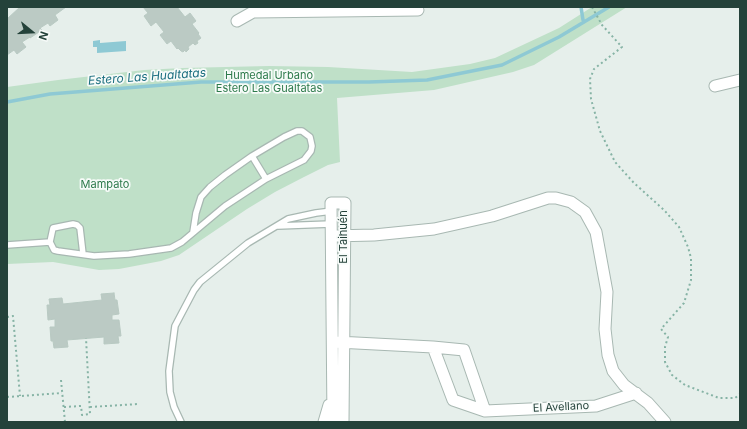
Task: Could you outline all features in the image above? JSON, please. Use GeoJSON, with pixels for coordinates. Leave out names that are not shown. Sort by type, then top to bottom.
{"type":"FeatureCollection","features":[{"type":"Feature","properties":{"kind":"street"},"geometry":{"type":"LineString","coordinates":[[236,21],[253,12],[308,8],[418,10]]}},
{"type":"Feature","properties":{"kind":"street"},"geometry":{"type":"LineString","coordinates":[[715,86],[740,80]]}},
{"type":"Feature","properties":{"kind":"street"},"geometry":{"type":"LineString","coordinates":[[332,236],[404,233],[434,229],[492,216],[548,198],[556,198],[572,202],[584,212],[596,232],[607,292],[605,329],[610,363],[618,378],[629,390],[636,393],[648,403],[665,422]]}},
{"type":"Feature","properties":{"kind":"street","name":"El Taihuén"},"geometry":{"type":"LineString","coordinates":[[333,422],[332,203],[344,203],[343,422]]}},
{"type":"Feature","properties":{"kind":"street"},"geometry":{"type":"LineString","coordinates":[[332,342],[464,350],[485,411]]}},
{"type":"Feature","properties":{"kind":"street","name":"El Avellano"},"geometry":{"type":"LineString","coordinates":[[433,347],[453,400],[485,411],[596,406],[636,393]]}},
{"type":"Feature","properties":{"kind":"street","name":"El Taihuén"},"geometry":{"type":"LineString","coordinates":[[324,422],[332,388]]}},
{"type":"Feature","properties":{"kind":"lane"},"geometry":{"type":"LineString","coordinates":[[83,254],[80,228],[77,224],[53,228],[50,242],[54,250],[83,254],[101,256],[157,251],[171,248],[182,242],[225,206],[266,179],[304,160],[311,151],[312,146],[310,137],[302,131],[297,131],[252,156],[225,174],[210,187],[201,198],[196,213],[193,232]]}},
{"type":"Feature","properties":{"kind":"lane"},"geometry":{"type":"LineString","coordinates":[[252,156],[266,179]]}},
{"type":"Feature","properties":{"kind":"lane"},"geometry":{"type":"LineString","coordinates":[[181,422],[174,407],[169,371],[175,326],[186,303],[200,282],[248,243],[288,219],[332,211]]}},
{"type":"Feature","properties":{"kind":"lane"},"geometry":{"type":"LineString","coordinates":[[278,226],[332,224]]}},
{"type":"Feature","properties":{"kind":"lane"},"geometry":{"type":"LineString","coordinates":[[7,245],[50,242]]}},
{"type":"Feature","properties":{"kind":"path"},"geometry":{"type":"LineString","coordinates":[[592,7],[602,26],[622,47],[594,69],[590,79],[591,98],[600,131],[615,162],[634,183],[664,210],[679,227],[691,258],[691,280],[684,303],[661,329],[668,337],[665,347],[665,362],[672,375],[685,385],[719,398],[735,398],[740,394]]}},
{"type":"Feature","properties":{"kind":"path"},"geometry":{"type":"LineString","coordinates":[[7,316],[13,316],[20,396]]}},
{"type":"Feature","properties":{"kind":"path"},"geometry":{"type":"LineString","coordinates":[[64,408],[81,406],[82,415],[90,414],[86,338]]}},
{"type":"Feature","properties":{"kind":"path"},"geometry":{"type":"LineString","coordinates":[[61,380],[65,422]]}},
{"type":"Feature","properties":{"kind":"path"},"geometry":{"type":"LineString","coordinates":[[7,397],[62,393]]}},
{"type":"Feature","properties":{"kind":"path"},"geometry":{"type":"LineString","coordinates":[[90,407],[138,404]]}},
{"type":"Feature","properties":{"kind":"green space","name":"Mampato"},"geometry":{"type":"Polygon","coordinates":[[[592,7],[627,7],[534,65],[513,72],[434,90],[337,98],[340,162],[328,165],[275,192],[179,255],[161,261],[119,269],[99,270],[53,262],[7,264],[7,87],[144,70],[182,68],[269,66],[328,67],[412,72],[470,64],[495,58],[559,28],[592,7]]]}},
{"type":"Feature","properties":{"kind":"water"},"geometry":{"type":"Polygon","coordinates":[[[100,40],[100,43],[126,41],[126,51],[97,53],[97,47],[93,47],[93,41],[100,40]]]}},
{"type":"Feature","properties":{"kind":"building"},"geometry":{"type":"Polygon","coordinates":[[[20,7],[66,7],[55,15],[58,20],[50,26],[48,23],[40,28],[42,30],[22,42],[26,47],[17,54],[14,50],[7,55],[7,19],[20,7]]]}},
{"type":"Feature","properties":{"kind":"building"},"geometry":{"type":"Polygon","coordinates":[[[143,7],[177,7],[185,17],[190,13],[196,21],[192,24],[201,38],[197,41],[198,43],[195,45],[193,43],[188,47],[189,49],[186,52],[185,50],[183,52],[178,48],[177,49],[171,41],[167,44],[160,35],[164,32],[156,22],[151,26],[144,16],[148,13],[143,7]]]}},
{"type":"Feature","properties":{"kind":"building"},"geometry":{"type":"Polygon","coordinates":[[[114,293],[115,300],[117,300],[119,314],[112,315],[112,320],[119,320],[121,336],[118,336],[119,343],[104,344],[104,337],[67,340],[68,347],[54,348],[53,341],[51,341],[50,327],[55,327],[55,319],[48,320],[47,305],[50,305],[49,299],[62,298],[63,304],[102,300],[101,294],[114,293]]]}},
{"type":"Feature","properties":{"kind":"waterway"},"geometry":{"type":"LineString","coordinates":[[581,7],[583,20]]}},
{"type":"Feature","properties":{"kind":"waterway","name":"Estero Las Hualtatas"},"geometry":{"type":"LineString","coordinates":[[7,102],[50,94],[201,82],[369,82],[427,80],[502,65],[559,37],[609,7]]}},
{"type":"Feature","properties":{"kind":"park label","name":"Humedal Urbano Estero Las Gualtatas"},"geometry":{"type":"Point","coordinates":[269,82]}}]}
